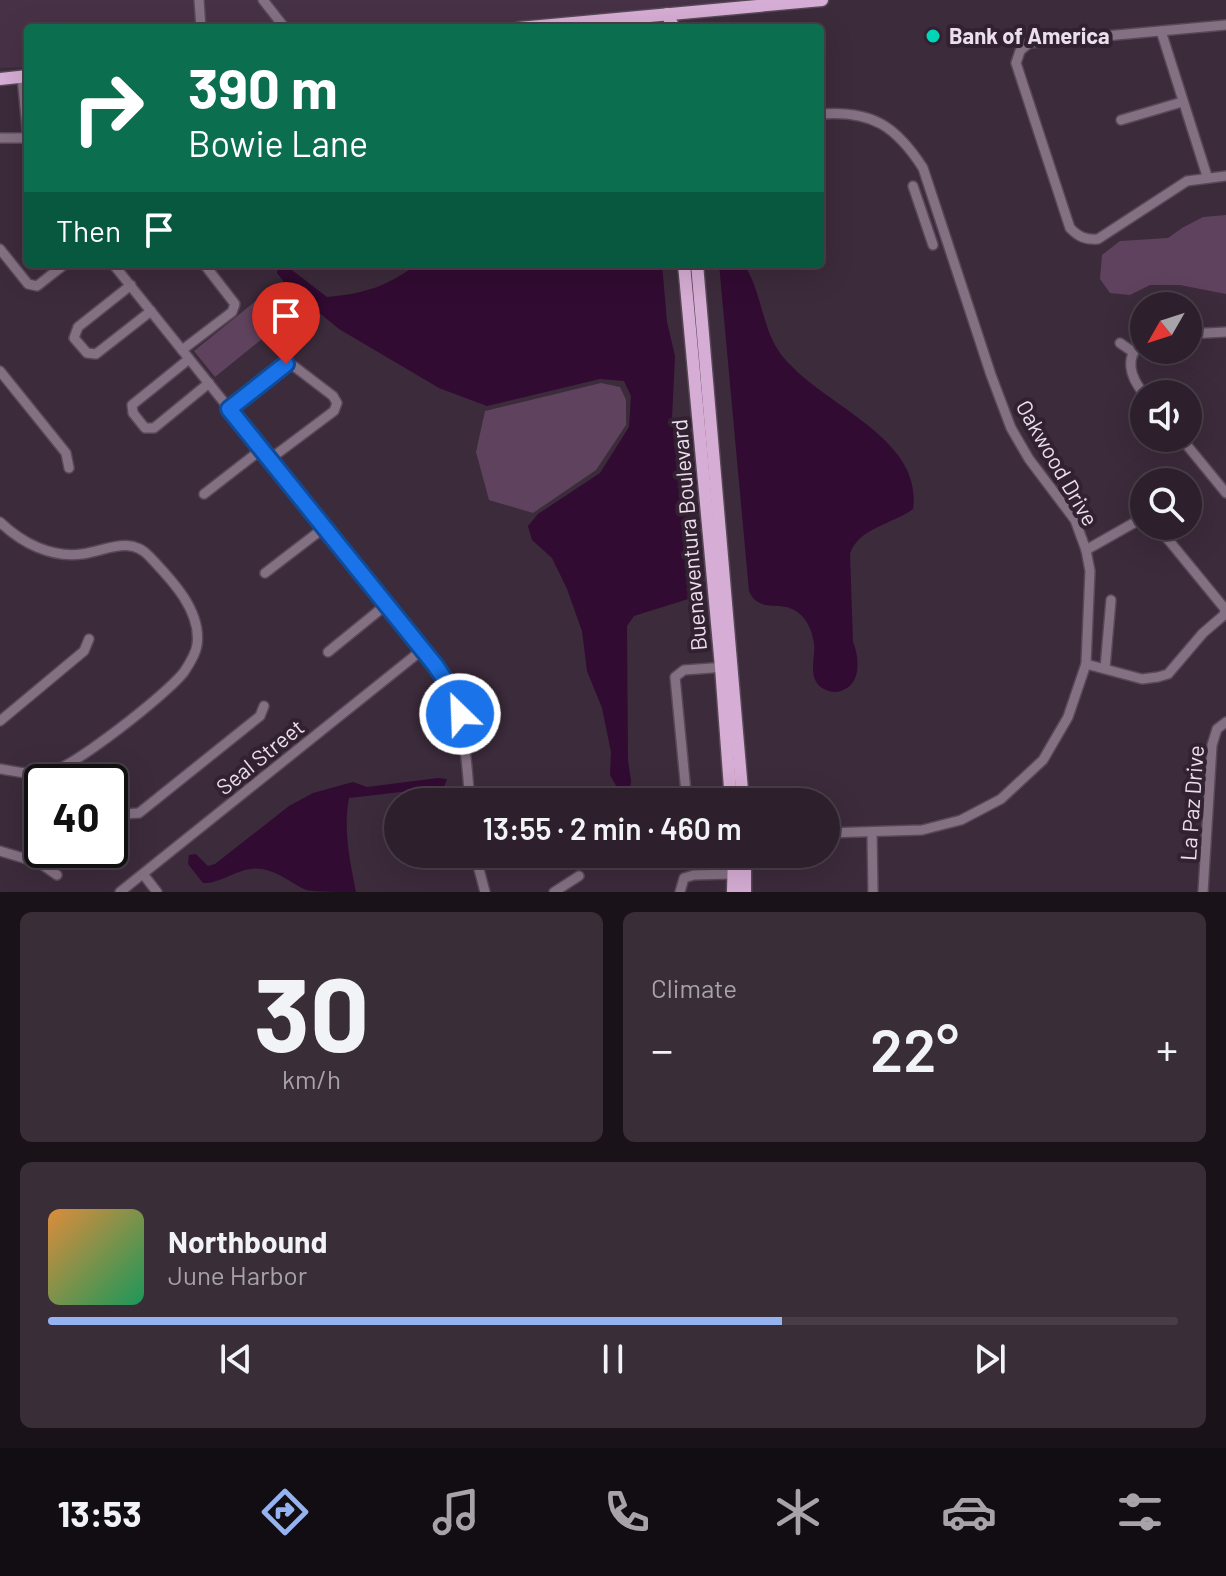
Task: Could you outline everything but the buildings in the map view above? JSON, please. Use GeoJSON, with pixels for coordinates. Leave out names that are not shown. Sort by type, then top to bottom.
{"type":"FeatureCollection","features":[{"type":"Feature","properties":{"kind":"main road"},"geometry":{"type":"LineString","coordinates":[[561,24],[822,0]]}},
{"type":"Feature","properties":{"kind":"main road"},"geometry":{"type":"LineString","coordinates":[[664,24],[667,14]]}},
{"type":"Feature","properties":{"kind":"main road"},"geometry":{"type":"LineString","coordinates":[[667,14],[672,24]]}},
{"type":"Feature","properties":{"kind":"main road"},"geometry":{"type":"LineString","coordinates":[[0,79],[24,77]]}},
{"type":"Feature","properties":{"kind":"main road","name":"Buenaventura Boulevard"},"geometry":{"type":"LineString","coordinates":[[684,268],[726,651]]}},
{"type":"Feature","properties":{"kind":"main road","name":"Buenaventura Boulevard"},"geometry":{"type":"LineString","coordinates":[[697,268],[727,666],[730,788]]}},
{"type":"Feature","properties":{"kind":"main road","name":"Buenaventura Boulevard"},"geometry":{"type":"LineString","coordinates":[[727,666],[741,788]]}},
{"type":"Feature","properties":{"kind":"main road"},"geometry":{"type":"LineString","coordinates":[[733,868],[733,892]]}},
{"type":"Feature","properties":{"kind":"main road"},"geometry":{"type":"LineString","coordinates":[[745,868],[745,892]]}},
{"type":"Feature","properties":{"kind":"street"},"geometry":{"type":"LineString","coordinates":[[199,0],[201,24]]}},
{"type":"Feature","properties":{"kind":"street"},"geometry":{"type":"LineString","coordinates":[[263,0],[282,24]]}},
{"type":"Feature","properties":{"kind":"street"},"geometry":{"type":"LineString","coordinates":[[1226,25],[1029,43],[1020,51],[1016,63],[1070,228],[1079,236],[1088,240],[1098,239],[1187,181],[1207,176],[1226,176]]}},
{"type":"Feature","properties":{"kind":"street"},"geometry":{"type":"LineString","coordinates":[[1161,31],[1207,176]]}},
{"type":"Feature","properties":{"kind":"street"},"geometry":{"type":"LineString","coordinates":[[1121,120],[1182,102]]}},
{"type":"Feature","properties":{"kind":"street","name":"Oakwood Drive"},"geometry":{"type":"LineString","coordinates":[[824,114],[867,116],[887,126],[907,144],[923,168],[1011,428],[1029,459],[1075,520],[1090,571],[1086,664],[1068,717],[1043,760],[1001,799],[961,820],[922,830],[840,833]]}},
{"type":"Feature","properties":{"kind":"street"},"geometry":{"type":"LineString","coordinates":[[0,138],[24,138]]}},
{"type":"Feature","properties":{"kind":"street"},"geometry":{"type":"LineString","coordinates":[[913,186],[933,245]]}},
{"type":"Feature","properties":{"kind":"street"},"geometry":{"type":"LineString","coordinates":[[0,249],[28,284],[37,286],[60,268]]}},
{"type":"Feature","properties":{"kind":"street"},"geometry":{"type":"LineString","coordinates":[[116,268],[387,604],[451,689],[466,745],[469,788]]}},
{"type":"Feature","properties":{"kind":"street"},"geometry":{"type":"LineString","coordinates":[[207,268],[235,304],[232,312],[132,405],[133,413],[145,428],[154,428],[209,383]]}},
{"type":"Feature","properties":{"kind":"street"},"geometry":{"type":"LineString","coordinates":[[131,285],[78,327],[74,338],[87,353],[96,354],[151,311]]}},
{"type":"Feature","properties":{"kind":"street"},"geometry":{"type":"LineString","coordinates":[[1202,333],[1226,332]]}},
{"type":"Feature","properties":{"kind":"street"},"geometry":{"type":"LineString","coordinates":[[1120,343],[1130,350]]}},
{"type":"Feature","properties":{"kind":"street"},"geometry":{"type":"LineString","coordinates":[[229,409],[286,364],[295,367],[333,396],[337,403],[334,411],[270,459]]}},
{"type":"Feature","properties":{"kind":"street"},"geometry":{"type":"LineString","coordinates":[[0,371],[66,453],[69,468]]}},
{"type":"Feature","properties":{"kind":"street"},"geometry":{"type":"LineString","coordinates":[[204,494],[262,449]]}},
{"type":"Feature","properties":{"kind":"street"},"geometry":{"type":"LineString","coordinates":[[1192,452],[1226,493]]}},
{"type":"Feature","properties":{"kind":"street"},"geometry":{"type":"LineString","coordinates":[[0,522],[27,543],[44,550],[81,554],[124,544],[134,546],[147,553],[183,596],[195,620],[197,646],[185,671],[74,764]]}},
{"type":"Feature","properties":{"kind":"street"},"geometry":{"type":"LineString","coordinates":[[1086,550],[1130,525]]}},
{"type":"Feature","properties":{"kind":"street"},"geometry":{"type":"LineString","coordinates":[[265,573],[325,527]]}},
{"type":"Feature","properties":{"kind":"street"},"geometry":{"type":"LineString","coordinates":[[1086,664],[1142,679],[1168,674],[1203,633],[1224,615],[1225,609],[1168,540]]}},
{"type":"Feature","properties":{"kind":"street"},"geometry":{"type":"LineString","coordinates":[[1105,668],[1111,600]]}},
{"type":"Feature","properties":{"kind":"street"},"geometry":{"type":"LineString","coordinates":[[328,652],[387,604]]}},
{"type":"Feature","properties":{"kind":"street"},"geometry":{"type":"LineString","coordinates":[[0,721],[84,651],[89,639]]}},
{"type":"Feature","properties":{"kind":"street","name":"Seal Street"},"geometry":{"type":"LineString","coordinates":[[120,892],[422,650]]}},
{"type":"Feature","properties":{"kind":"street"},"geometry":{"type":"LineString","coordinates":[[686,788],[675,677],[684,670],[727,666]]}},
{"type":"Feature","properties":{"kind":"street"},"geometry":{"type":"LineString","coordinates":[[128,814],[139,813],[260,716],[264,706]]}},
{"type":"Feature","properties":{"kind":"street","name":"La Paz Drive"},"geometry":{"type":"LineString","coordinates":[[1203,892],[1212,745],[1217,729],[1226,722]]}},
{"type":"Feature","properties":{"kind":"street"},"geometry":{"type":"LineString","coordinates":[[0,769],[24,771]]}},
{"type":"Feature","properties":{"kind":"street"},"geometry":{"type":"LineString","coordinates":[[872,832],[873,892]]}},
{"type":"Feature","properties":{"kind":"street"},"geometry":{"type":"LineString","coordinates":[[0,851],[40,863],[57,875]]}},
{"type":"Feature","properties":{"kind":"street"},"geometry":{"type":"LineString","coordinates":[[479,868],[485,892]]}},
{"type":"Feature","properties":{"kind":"street"},"geometry":{"type":"LineString","coordinates":[[143,874],[157,892]]}},
{"type":"Feature","properties":{"kind":"street"},"geometry":{"type":"LineString","coordinates":[[680,892],[684,878],[733,874]]}},
{"type":"Feature","properties":{"kind":"street"},"geometry":{"type":"LineString","coordinates":[[554,892],[579,876]]}},
{"type":"Feature","properties":{"kind":"shaded area"},"geometry":{"type":"Polygon","coordinates":[[[0,0],[195,0],[198,24],[24,24],[24,67],[0,68],[0,0]]]}},
{"type":"Feature","properties":{"kind":"shaded area"},"geometry":{"type":"Polygon","coordinates":[[[202,0],[258,0],[278,24],[205,24],[202,0]]]}},
{"type":"Feature","properties":{"kind":"shaded area"},"geometry":{"type":"Polygon","coordinates":[[[268,0],[772,0],[524,24],[287,24],[268,0]]]}},
{"type":"Feature","properties":{"kind":"shaded area"},"geometry":{"type":"Polygon","coordinates":[[[1226,215],[1226,294],[1180,285],[1150,285],[1130,292],[1130,295],[1110,293],[1100,279],[1102,255],[1120,241],[1168,238],[1203,217],[1226,215]]]}},
{"type":"Feature","properties":{"kind":"shaded area"},"geometry":{"type":"Polygon","coordinates":[[[278,268],[289,268],[327,297],[375,288],[411,268],[662,268],[667,322],[675,356],[672,418],[680,426],[693,571],[688,599],[634,616],[627,626],[630,788],[617,788],[610,775],[611,752],[602,708],[587,671],[582,631],[552,558],[532,540],[528,526],[538,514],[600,473],[629,427],[631,396],[624,381],[600,379],[487,406],[439,388],[339,329],[288,287],[277,273],[278,268]]]}},
{"type":"Feature","properties":{"kind":"shaded area"},"geometry":{"type":"Polygon","coordinates":[[[719,268],[746,268],[778,350],[815,387],[884,440],[901,460],[912,483],[913,509],[868,532],[854,545],[850,554],[853,642],[858,667],[855,679],[847,688],[836,692],[818,685],[813,674],[813,639],[801,615],[787,607],[759,603],[749,591],[719,268]]]}},
{"type":"Feature","properties":{"kind":"shaded area"},"geometry":{"type":"Polygon","coordinates":[[[268,291],[289,317],[215,377],[194,351],[268,291]]]}},
{"type":"Feature","properties":{"kind":"shaded area"},"geometry":{"type":"Polygon","coordinates":[[[601,383],[620,387],[626,400],[626,425],[596,470],[533,513],[489,500],[476,452],[485,411],[601,383]]]}},
{"type":"Feature","properties":{"kind":"shaded area"},"geometry":{"type":"Polygon","coordinates":[[[447,779],[444,787],[384,788],[384,794],[349,798],[347,833],[356,892],[306,890],[274,873],[254,868],[203,883],[188,864],[189,855],[196,854],[208,866],[215,864],[289,806],[313,793],[353,782],[367,787],[447,779]]]}},
{"type":"Feature","properties":{"kind":"place","name":"Bank of America"},"geometry":{"type":"Point","coordinates":[933,36]}},
{"type":"Feature","properties":{"kind":"route"},"geometry":{"type":"LineString","coordinates":[[286,364],[229,409],[435,665],[451,689],[460,714]]}}]}
